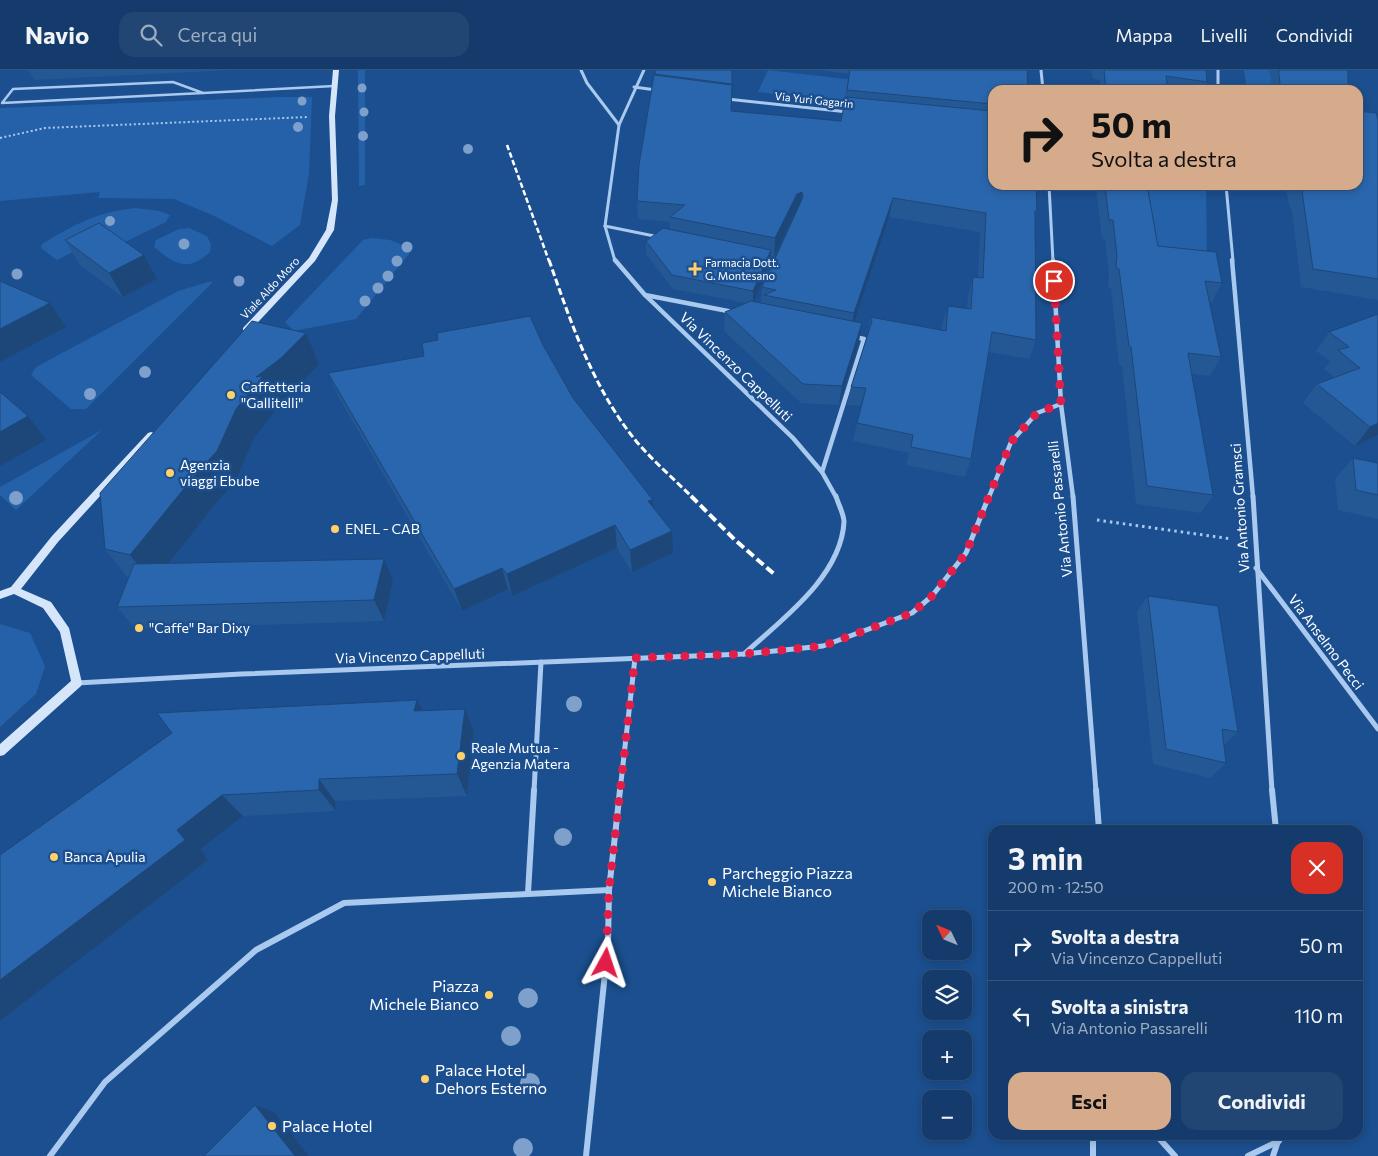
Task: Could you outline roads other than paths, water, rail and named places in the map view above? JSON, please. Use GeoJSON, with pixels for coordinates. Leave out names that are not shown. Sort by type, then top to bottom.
{"type":"FeatureCollection","features":[{"type":"Feature","properties":{"kind":"main road","name":"Viale Aldo Moro"},"geometry":{"type":"LineString","coordinates":[[243,334],[312,259],[330,230],[335,200],[332,116],[336,70]]}},
{"type":"Feature","properties":{"kind":"main road"},"geometry":{"type":"LineString","coordinates":[[0,595],[14,590],[56,539],[154,431]]}},
{"type":"Feature","properties":{"kind":"main road"},"geometry":{"type":"LineString","coordinates":[[0,751],[77,682],[65,631],[47,605],[14,590]]}},
{"type":"Feature","properties":{"kind":"street"},"geometry":{"type":"LineString","coordinates":[[581,70],[587,83],[619,126]]}},
{"type":"Feature","properties":{"kind":"street","name":"Via Vincenzo Cappelluti"},"geometry":{"type":"LineString","coordinates":[[644,70],[634,87],[619,126],[605,226],[615,261],[646,295],[793,438],[822,472],[835,493],[844,521],[835,556],[818,585],[744,654]]}},
{"type":"Feature","properties":{"kind":"street"},"geometry":{"type":"LineString","coordinates":[[1041,70],[1042,85]]}},
{"type":"Feature","properties":{"kind":"street"},"geometry":{"type":"LineString","coordinates":[[1218,70],[1218,85]]}},
{"type":"Feature","properties":{"kind":"street"},"geometry":{"type":"LineString","coordinates":[[634,87],[662,91]]}},
{"type":"Feature","properties":{"kind":"street","name":"Via Yuri Gagarin"},"geometry":{"type":"LineString","coordinates":[[719,98],[855,112]]}},
{"type":"Feature","properties":{"kind":"street","name":"Via Antonio Passarelli"},"geometry":{"type":"LineString","coordinates":[[1049,190],[1061,404],[1074,516],[1099,825]]}},
{"type":"Feature","properties":{"kind":"street","name":"Via Antonio Gramsci"},"geometry":{"type":"LineString","coordinates":[[1226,190],[1276,825]]}},
{"type":"Feature","properties":{"kind":"street"},"geometry":{"type":"LineString","coordinates":[[605,226],[663,238]]}},
{"type":"Feature","properties":{"kind":"street"},"geometry":{"type":"LineString","coordinates":[[646,295],[742,314]]}},
{"type":"Feature","properties":{"kind":"street"},"geometry":{"type":"LineString","coordinates":[[822,472],[864,339],[846,335]]}},
{"type":"Feature","properties":{"kind":"street","name":"Via Vincenzo Cappelluti"},"geometry":{"type":"LineString","coordinates":[[77,682],[744,654],[823,646],[912,613],[932,596],[966,553],[1011,442],[1037,413],[1061,404]]}},
{"type":"Feature","properties":{"kind":"street","name":"Via Anselmo Pecci"},"geometry":{"type":"LineString","coordinates":[[1256,568],[1378,729]]}},
{"type":"Feature","properties":{"kind":"street"},"geometry":{"type":"LineString","coordinates":[[586,1156],[608,944],[609,890],[635,658]]}},
{"type":"Feature","properties":{"kind":"street"},"geometry":{"type":"LineString","coordinates":[[528,893],[541,662]]}},
{"type":"Feature","properties":{"kind":"street"},"geometry":{"type":"LineString","coordinates":[[50,1156],[105,1082],[256,950],[344,903],[609,890]]}},
{"type":"Feature","properties":{"kind":"street"},"geometry":{"type":"LineString","coordinates":[[1093,1140],[1093,1156]]}},
{"type":"Feature","properties":{"kind":"street"},"geometry":{"type":"LineString","coordinates":[[1161,1140],[1175,1156]]}},
{"type":"Feature","properties":{"kind":"street"},"geometry":{"type":"LineString","coordinates":[[1248,1156],[1276,1140]]}},
{"type":"Feature","properties":{"kind":"street"},"geometry":{"type":"LineString","coordinates":[[1273,1156],[1278,1140]]}},
{"type":"Feature","properties":{"kind":"lane"},"geometry":{"type":"LineString","coordinates":[[204,93],[174,82],[12,89],[2,103],[127,97],[204,93],[334,86]]}},
{"type":"Feature","properties":{"kind":"railway"},"geometry":{"type":"LineString","coordinates":[[507,145],[549,261]]}},
{"type":"Feature","properties":{"kind":"railway"},"geometry":{"type":"LineString","coordinates":[[549,260],[575,331],[607,399],[636,441],[692,497]]}},
{"type":"Feature","properties":{"kind":"railway"},"geometry":{"type":"LineString","coordinates":[[692,497],[735,540],[774,574]]}},
{"type":"Feature","properties":{"kind":"place","name":"Farmacia Dott. G. Montesano"},"geometry":{"type":"Point","coordinates":[695,269]}},
{"type":"Feature","properties":{"kind":"place","name":"Caffetteria \"Gallitelli\""},"geometry":{"type":"Point","coordinates":[231,395]}},
{"type":"Feature","properties":{"kind":"place","name":"Agenzia viaggi Ebube"},"geometry":{"type":"Point","coordinates":[170,473]}},
{"type":"Feature","properties":{"kind":"place","name":"ENEL - CAB"},"geometry":{"type":"Point","coordinates":[335,529]}},
{"type":"Feature","properties":{"kind":"place","name":"\"Caffe\" Bar Dixy"},"geometry":{"type":"Point","coordinates":[139,628]}},
{"type":"Feature","properties":{"kind":"place","name":"Reale Mutua - Agenzia Matera"},"geometry":{"type":"Point","coordinates":[461,756]}},
{"type":"Feature","properties":{"kind":"place","name":"Banca Apulia"},"geometry":{"type":"Point","coordinates":[54,857]}},
{"type":"Feature","properties":{"kind":"place","name":"Parcheggio Piazza Michele Bianco"},"geometry":{"type":"Point","coordinates":[712,882]}},
{"type":"Feature","properties":{"kind":"place","name":"Piazza Michele Bianco"},"geometry":{"type":"Point","coordinates":[489,995]}},
{"type":"Feature","properties":{"kind":"place","name":"Palace Hotel Dehors Esterno"},"geometry":{"type":"Point","coordinates":[425,1079]}},
{"type":"Feature","properties":{"kind":"place","name":"Palace Hotel"},"geometry":{"type":"Point","coordinates":[272,1126]}}]}
